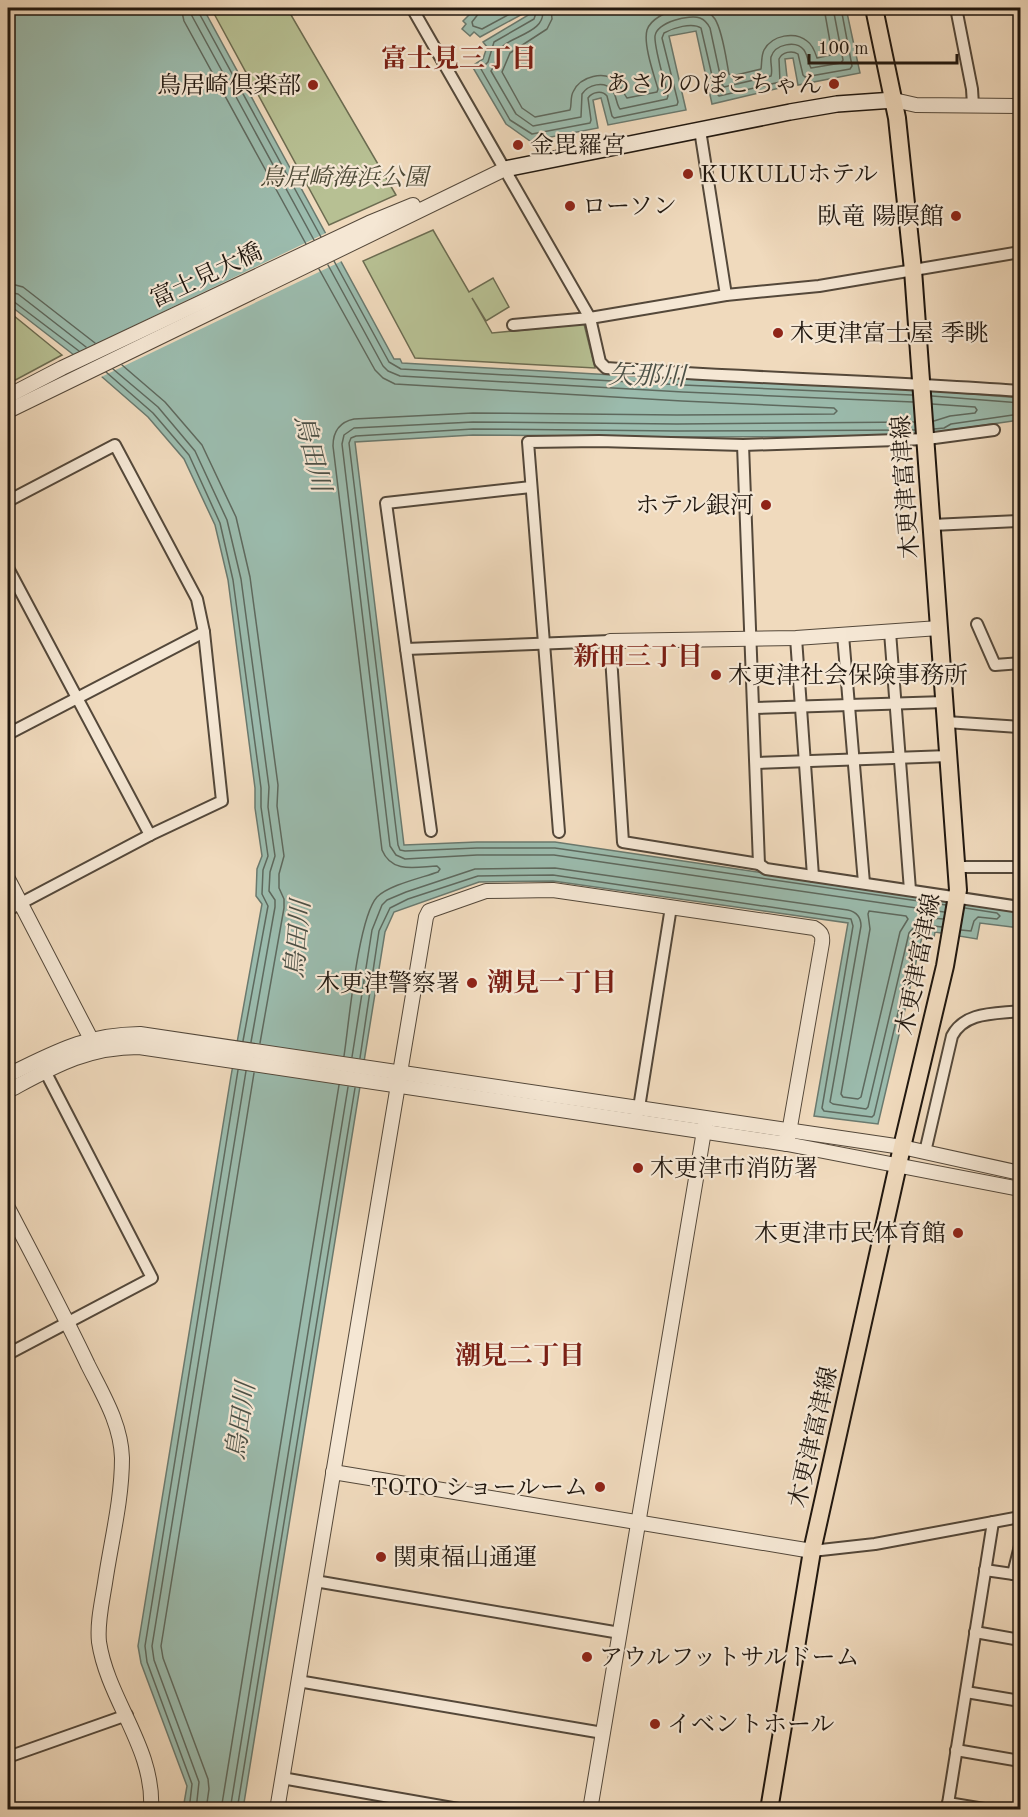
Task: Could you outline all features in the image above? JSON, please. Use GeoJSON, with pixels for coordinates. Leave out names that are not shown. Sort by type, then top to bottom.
{"type":"FeatureCollection","features":[{"type":"Feature","properties":{"kind":"main road","name":"木更津富津線"},"geometry":{"type":"LineString","coordinates":[[769,1809],[812,1551],[950,943],[958,896],[927,439],[913,270],[894,100],[874,8]]}},
{"type":"Feature","properties":{"kind":"main road"},"geometry":{"type":"LineString","coordinates":[[505,170],[829,105],[894,100]]}},
{"type":"Feature","properties":{"kind":"street"},"geometry":{"type":"LineString","coordinates":[[412,8],[590,318],[600,362],[606,368],[1020,391]]}},
{"type":"Feature","properties":{"kind":"street"},"geometry":{"type":"LineString","coordinates":[[956,8],[973,105]]}},
{"type":"Feature","properties":{"kind":"street"},"geometry":{"type":"LineString","coordinates":[[894,100],[916,105],[1020,106]]}},
{"type":"Feature","properties":{"kind":"street"},"geometry":{"type":"LineString","coordinates":[[700,130],[726,295]]}},
{"type":"Feature","properties":{"kind":"street","name":"富士見大橋"},"geometry":{"type":"LineString","coordinates":[[64,375],[370,229],[505,170]]}},
{"type":"Feature","properties":{"kind":"street"},"geometry":{"type":"LineString","coordinates":[[513,325],[590,318],[726,295],[819,286],[1020,252]]}},
{"type":"Feature","properties":{"kind":"street"},"geometry":{"type":"LineString","coordinates":[[8,396],[64,375]]}},
{"type":"Feature","properties":{"kind":"street"},"geometry":{"type":"LineString","coordinates":[[8,411],[64,375]]}},
{"type":"Feature","properties":{"kind":"street"},"geometry":{"type":"LineString","coordinates":[[559,832],[528,442],[599,441],[743,445],[927,439],[994,430]]}},
{"type":"Feature","properties":{"kind":"street"},"geometry":{"type":"LineString","coordinates":[[8,501],[115,445],[197,599],[204,632],[222,801],[150,835],[14,906]]}},
{"type":"Feature","properties":{"kind":"street"},"geometry":{"type":"LineString","coordinates":[[743,445],[759,864]]}},
{"type":"Feature","properties":{"kind":"street"},"geometry":{"type":"LineString","coordinates":[[431,831],[386,503],[531,487]]}},
{"type":"Feature","properties":{"kind":"street"},"geometry":{"type":"LineString","coordinates":[[933,525],[1020,520]]}},
{"type":"Feature","properties":{"kind":"street"},"geometry":{"type":"LineString","coordinates":[[8,568],[150,835]]}},
{"type":"Feature","properties":{"kind":"street"},"geometry":{"type":"LineString","coordinates":[[978,624],[995,665],[1020,663]]}},
{"type":"Feature","properties":{"kind":"street"},"geometry":{"type":"LineString","coordinates":[[406,649],[610,641],[796,638],[939,628]]}},
{"type":"Feature","properties":{"kind":"street"},"geometry":{"type":"LineString","coordinates":[[8,734],[204,632]]}},
{"type":"Feature","properties":{"kind":"street"},"geometry":{"type":"LineString","coordinates":[[890,632],[909,890]]}},
{"type":"Feature","properties":{"kind":"street"},"geometry":{"type":"LineString","coordinates":[[843,635],[864,883]]}},
{"type":"Feature","properties":{"kind":"street"},"geometry":{"type":"LineString","coordinates":[[796,638],[813,876]]}},
{"type":"Feature","properties":{"kind":"street"},"geometry":{"type":"LineString","coordinates":[[610,641],[623,842],[759,864],[766,869],[1020,907]]}},
{"type":"Feature","properties":{"kind":"street"},"geometry":{"type":"LineString","coordinates":[[754,708],[945,702]]}},
{"type":"Feature","properties":{"kind":"street"},"geometry":{"type":"LineString","coordinates":[[946,722],[1020,727]]}},
{"type":"Feature","properties":{"kind":"street"},"geometry":{"type":"LineString","coordinates":[[756,763],[949,756]]}},
{"type":"Feature","properties":{"kind":"street"},"geometry":{"type":"LineString","coordinates":[[956,867],[1020,867]]}},
{"type":"Feature","properties":{"kind":"street"},"geometry":{"type":"LineString","coordinates":[[8,879],[14,906],[91,1039]]}},
{"type":"Feature","properties":{"kind":"street"},"geometry":{"type":"LineString","coordinates":[[277,1809],[426,917],[429,911],[477,892],[553,890],[814,928],[819,931],[823,936],[788,1138]]}},
{"type":"Feature","properties":{"kind":"street"},"geometry":{"type":"LineString","coordinates":[[637,1122],[671,907]]}},
{"type":"Feature","properties":{"kind":"street"},"geometry":{"type":"LineString","coordinates":[[926,1152],[952,1036],[956,1028],[975,1016],[1020,1011]]}},
{"type":"Feature","properties":{"kind":"street"},"geometry":{"type":"LineString","coordinates":[[8,1075],[72,1044],[116,1034],[140,1034],[221,1051],[372,1074],[639,1108],[705,1126]]}},
{"type":"Feature","properties":{"kind":"street"},"geometry":{"type":"LineString","coordinates":[[8,1091],[78,1056],[115,1047],[221,1051]]}},
{"type":"Feature","properties":{"kind":"street"},"geometry":{"type":"LineString","coordinates":[[8,1354],[152,1278],[45,1071]]}},
{"type":"Feature","properties":{"kind":"street"},"geometry":{"type":"LineString","coordinates":[[399,1078],[637,1122],[705,1126],[788,1138],[902,1147],[1020,1173]]}},
{"type":"Feature","properties":{"kind":"street"},"geometry":{"type":"LineString","coordinates":[[590,1809],[705,1126]]}},
{"type":"Feature","properties":{"kind":"street"},"geometry":{"type":"LineString","coordinates":[[788,1138],[898,1166],[1020,1189]]}},
{"type":"Feature","properties":{"kind":"street"},"geometry":{"type":"LineString","coordinates":[[8,1208],[68,1322],[119,1429],[122,1456],[120,1486],[100,1610],[99,1641],[107,1670],[142,1750],[148,1772],[151,1809]]}},
{"type":"Feature","properties":{"kind":"street"},"geometry":{"type":"LineString","coordinates":[[333,1472],[812,1551],[875,1544],[1020,1517]]}},
{"type":"Feature","properties":{"kind":"street"},"geometry":{"type":"LineString","coordinates":[[990,1809],[947,1806],[993,1522]]}},
{"type":"Feature","properties":{"kind":"street"},"geometry":{"type":"LineString","coordinates":[[985,1570],[1017,1574],[1020,1546]]}},
{"type":"Feature","properties":{"kind":"street"},"geometry":{"type":"LineString","coordinates":[[315,1581],[620,1633]]}},
{"type":"Feature","properties":{"kind":"street"},"geometry":{"type":"LineString","coordinates":[[975,1632],[1020,1640]]}},
{"type":"Feature","properties":{"kind":"street"},"geometry":{"type":"LineString","coordinates":[[298,1681],[603,1733]]}},
{"type":"Feature","properties":{"kind":"street"},"geometry":{"type":"LineString","coordinates":[[966,1692],[1020,1701]]}},
{"type":"Feature","properties":{"kind":"street"},"geometry":{"type":"LineString","coordinates":[[8,1758],[127,1715]]}},
{"type":"Feature","properties":{"kind":"street"},"geometry":{"type":"LineString","coordinates":[[956,1750],[1020,1761]]}},
{"type":"Feature","properties":{"kind":"street"},"geometry":{"type":"LineString","coordinates":[[282,1778],[464,1809]]}},
{"type":"Feature","properties":{"kind":"green space","name":"鳥居崎海浜公園"},"geometry":{"type":"Polygon","coordinates":[[[217,8],[287,8],[396,195],[329,225],[212,10],[217,8]]]}},
{"type":"Feature","properties":{"kind":"green space"},"geometry":{"type":"Polygon","coordinates":[[[433,230],[469,292],[493,278],[509,307],[486,321],[472,298],[492,333],[584,324],[595,368],[415,358],[363,261],[433,230]]]}},
{"type":"Feature","properties":{"kind":"green space"},"geometry":{"type":"Polygon","coordinates":[[[8,311],[62,355],[8,384],[8,311]]]}},
{"type":"Feature","properties":{"kind":"water","name":"鳥田川"},"geometry":{"type":"Polygon","coordinates":[[[8,8],[203,8],[394,359],[400,359],[402,363],[911,389],[1020,398],[1020,420],[951,430],[950,433],[912,436],[473,435],[355,442],[404,845],[555,842],[1020,911],[1020,928],[980,923],[977,939],[935,932],[934,937],[922,937],[878,1124],[814,1116],[848,923],[553,881],[479,882],[394,912],[385,932],[243,1809],[183,1809],[187,1786],[141,1663],[138,1646],[231,1076],[262,904],[256,896],[257,869],[262,856],[255,808],[255,788],[228,580],[215,525],[184,459],[148,417],[101,376],[8,304],[8,8]]]}},
{"type":"Feature","properties":{"kind":"water"},"geometry":{"type":"Polygon","coordinates":[[[476,8],[846,8],[860,73],[798,85],[793,58],[785,59],[788,86],[712,104],[696,31],[669,36],[686,110],[608,125],[601,98],[593,100],[598,128],[530,141],[506,124],[472,66],[483,59],[487,47],[483,42],[530,14],[528,11],[480,37],[474,32],[470,36],[462,29],[466,24],[463,21],[476,8]]]}},
{"type":"Feature","properties":{"kind":"pier"},"geometry":{"type":"Polygon","coordinates":[[[328,232],[344,260],[99,378],[71,356],[328,232]]]}},
{"type":"Feature","properties":{"kind":"place","name":"あさりのぽこちゃん"},"geometry":{"type":"Point","coordinates":[834,84]}},
{"type":"Feature","properties":{"kind":"place","name":"鳥居崎倶楽部"},"geometry":{"type":"Point","coordinates":[313,85]}},
{"type":"Feature","properties":{"kind":"place","name":"金毘羅宮"},"geometry":{"type":"Point","coordinates":[518,145]}},
{"type":"Feature","properties":{"kind":"place","name":"KUKULUホテル"},"geometry":{"type":"Point","coordinates":[688,174]}},
{"type":"Feature","properties":{"kind":"place","name":"ローソン"},"geometry":{"type":"Point","coordinates":[570,206]}},
{"type":"Feature","properties":{"kind":"place","name":"臥竜 陽瞑館"},"geometry":{"type":"Point","coordinates":[956,216]}},
{"type":"Feature","properties":{"kind":"place","name":"木更津富士屋 季眺"},"geometry":{"type":"Point","coordinates":[778,333]}},
{"type":"Feature","properties":{"kind":"place","name":"ホテル銀河"},"geometry":{"type":"Point","coordinates":[766,505]}},
{"type":"Feature","properties":{"kind":"place","name":"木更津社会保険事務所"},"geometry":{"type":"Point","coordinates":[716,675]}},
{"type":"Feature","properties":{"kind":"place","name":"木更津警察署"},"geometry":{"type":"Point","coordinates":[472,983]}},
{"type":"Feature","properties":{"kind":"place","name":"木更津市消防署"},"geometry":{"type":"Point","coordinates":[638,1168]}},
{"type":"Feature","properties":{"kind":"place","name":"木更津市民体育館"},"geometry":{"type":"Point","coordinates":[958,1233]}},
{"type":"Feature","properties":{"kind":"place","name":"TOTO ショールーム"},"geometry":{"type":"Point","coordinates":[600,1487]}},
{"type":"Feature","properties":{"kind":"place","name":"関東福山通運"},"geometry":{"type":"Point","coordinates":[381,1557]}},
{"type":"Feature","properties":{"kind":"place","name":"アウルフットサルドーム"},"geometry":{"type":"Point","coordinates":[587,1657]}},
{"type":"Feature","properties":{"kind":"place","name":"イベントホール"},"geometry":{"type":"Point","coordinates":[655,1724]}},
{"type":"Feature","properties":{"kind":"district","name":"富士見三丁目"},"geometry":{"type":"Point","coordinates":[459,58]}},
{"type":"Feature","properties":{"kind":"district","name":"新田三丁目"},"geometry":{"type":"Point","coordinates":[638,656]}},
{"type":"Feature","properties":{"kind":"district","name":"潮見一丁目"},"geometry":{"type":"Point","coordinates":[552,982]}},
{"type":"Feature","properties":{"kind":"district","name":"潮見二丁目"},"geometry":{"type":"Point","coordinates":[520,1355]}},
{"type":"Feature","properties":{"kind":"water label","name":"矢那川"},"geometry":{"type":"Point","coordinates":[647,375]}}]}
